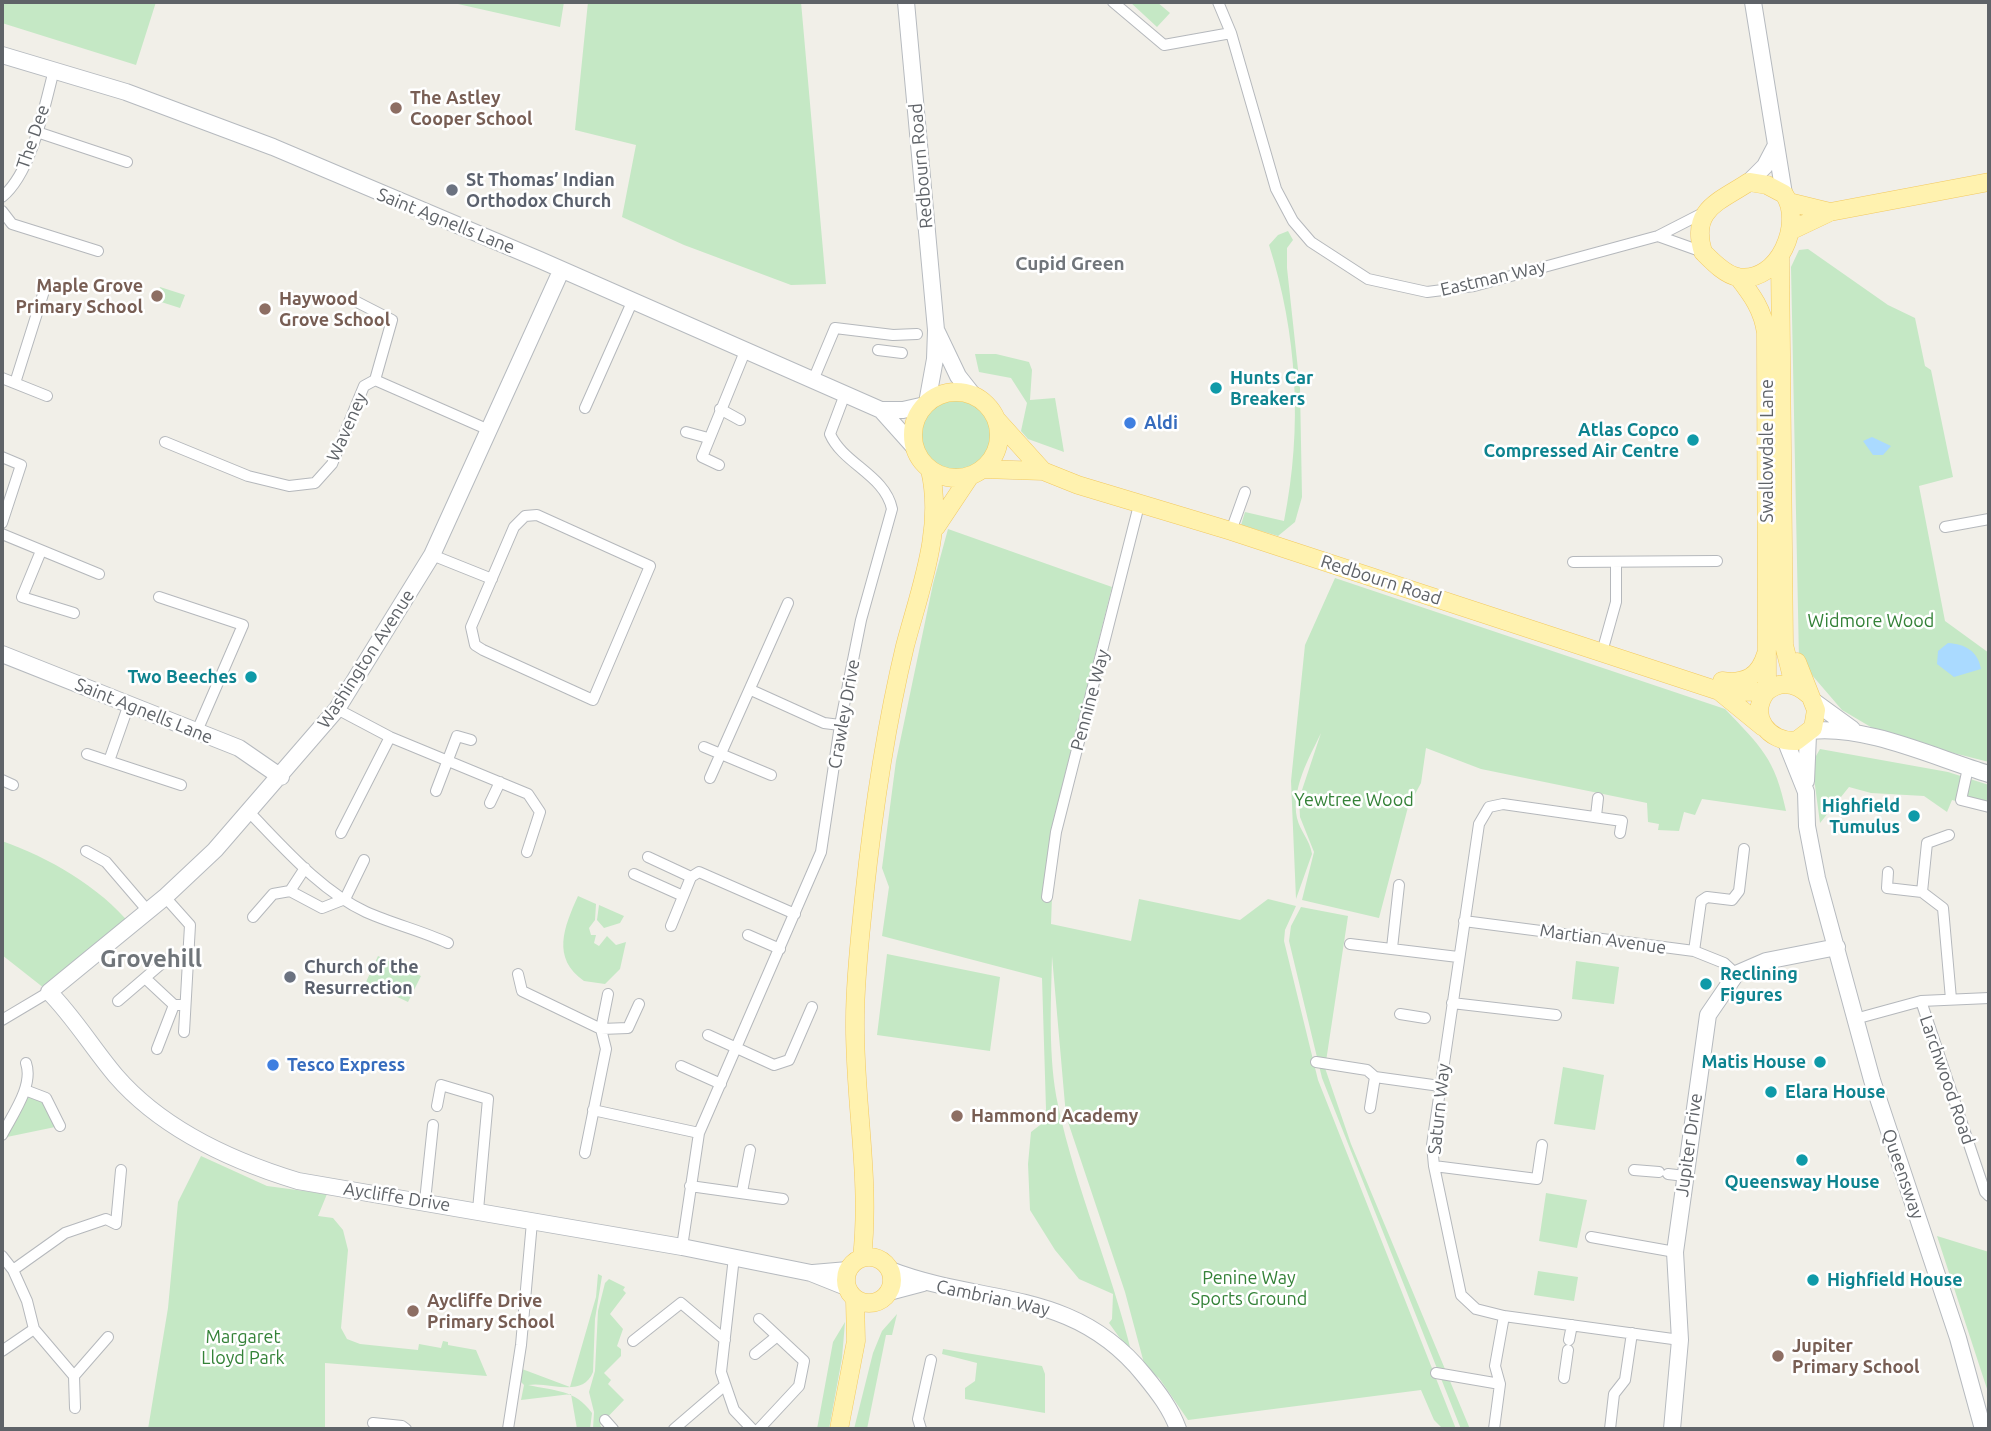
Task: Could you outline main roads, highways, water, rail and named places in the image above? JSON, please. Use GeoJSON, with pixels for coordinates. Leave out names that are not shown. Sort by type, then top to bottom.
{"type":"FeatureCollection","features":[{"type":"Feature","properties":{"kind":"main road"},"geometry":{"type":"LineString","coordinates":[[1787,198],[1792,215],[1790,231],[1780,257],[1762,274],[1738,277],[1719,267],[1703,252],[1699,234],[1703,214],[1749,181],[1767,185],[1787,198],[1830,212]]}},
{"type":"Feature","properties":{"kind":"main road"},"geometry":{"type":"LineString","coordinates":[[1790,231],[1830,212],[1989,182]]}},
{"type":"Feature","properties":{"kind":"main road","name":"Swallowdale Lane"},"geometry":{"type":"LineString","coordinates":[[1780,257],[1785,657],[1805,693]]}},
{"type":"Feature","properties":{"kind":"main road","name":"Swallowdale Lane"},"geometry":{"type":"LineString","coordinates":[[1738,277],[1755,299],[1764,319],[1766,333],[1769,632],[1767,691]]}},
{"type":"Feature","properties":{"kind":"main road"},"geometry":{"type":"LineString","coordinates":[[839,1429],[856,1341],[850,1285],[862,1258],[867,1213],[855,1021],[867,867],[894,692],[934,530],[935,491],[930,470],[915,448],[914,425],[926,404],[944,393],[973,395],[983,401],[997,420],[998,447],[934,530]]}},
{"type":"Feature","properties":{"kind":"main road","name":"Redbourn Road"},"geometry":{"type":"LineString","coordinates":[[997,420],[1043,471]]}},
{"type":"Feature","properties":{"kind":"main road"},"geometry":{"type":"LineString","coordinates":[[930,470],[945,477],[977,472]]}},
{"type":"Feature","properties":{"kind":"main road","name":"Redbourn Road"},"geometry":{"type":"LineString","coordinates":[[977,472],[1043,471],[1139,505],[1231,531],[1653,668],[1719,691],[1764,729]]}},
{"type":"Feature","properties":{"kind":"main road","name":"Swallowdale Lane"},"geometry":{"type":"LineString","coordinates":[[1653,668],[1734,682],[1745,681],[1755,674],[1767,652],[1769,632]]}},
{"type":"Feature","properties":{"kind":"main road"},"geometry":{"type":"LineString","coordinates":[[1778,684],[1805,693],[1816,716],[1808,740],[1786,742],[1764,729],[1759,709],[1767,691],[1778,684]]}},
{"type":"Feature","properties":{"kind":"main road","name":"Redbourn Road"},"geometry":{"type":"LineString","coordinates":[[1719,691],[1767,691]]}},
{"type":"Feature","properties":{"kind":"main road"},"geometry":{"type":"LineString","coordinates":[[856,1341],[886,1296],[892,1282],[867,1213]]}},
{"type":"Feature","properties":{"kind":"main road"},"geometry":{"type":"LineString","coordinates":[[862,1258],[886,1266]]}},
{"type":"Feature","properties":{"kind":"main road"},"geometry":{"type":"LineString","coordinates":[[850,1285],[872,1304],[886,1296]]}},
{"type":"Feature","properties":{"kind":"water"},"geometry":{"type":"Polygon","coordinates":[[[1872,437],[1891,446],[1883,455],[1873,455],[1863,441],[1872,437]]]}},
{"type":"Feature","properties":{"kind":"water"},"geometry":{"type":"Polygon","coordinates":[[[1948,643],[1960,645],[1974,653],[1981,669],[1954,677],[1937,664],[1938,651],[1948,643]]]}},
{"type":"Feature","properties":{"kind":"place","name":"The Astley Cooper School"},"geometry":{"type":"Point","coordinates":[396,108]}},
{"type":"Feature","properties":{"kind":"place","name":"St Thomas’ Indian Orthodox Church"},"geometry":{"type":"Point","coordinates":[452,190]}},
{"type":"Feature","properties":{"kind":"place","name":"Maple Grove Primary School"},"geometry":{"type":"Point","coordinates":[157,296]}},
{"type":"Feature","properties":{"kind":"place","name":"Haywood Grove School"},"geometry":{"type":"Point","coordinates":[265,309]}},
{"type":"Feature","properties":{"kind":"place","name":"Hunts Car Breakers"},"geometry":{"type":"Point","coordinates":[1216,388]}},
{"type":"Feature","properties":{"kind":"place","name":"Aldi"},"geometry":{"type":"Point","coordinates":[1130,423]}},
{"type":"Feature","properties":{"kind":"place","name":"Atlas Copco Compressed Air Centre"},"geometry":{"type":"Point","coordinates":[1693,440]}},
{"type":"Feature","properties":{"kind":"place","name":"Two Beeches"},"geometry":{"type":"Point","coordinates":[251,677]}},
{"type":"Feature","properties":{"kind":"place","name":"Highfield Tumulus"},"geometry":{"type":"Point","coordinates":[1914,816]}},
{"type":"Feature","properties":{"kind":"place","name":"Church of the Resurrection"},"geometry":{"type":"Point","coordinates":[290,977]}},
{"type":"Feature","properties":{"kind":"place","name":"Reclining Figures"},"geometry":{"type":"Point","coordinates":[1706,984]}},
{"type":"Feature","properties":{"kind":"place","name":"Matis House"},"geometry":{"type":"Point","coordinates":[1820,1062]}},
{"type":"Feature","properties":{"kind":"place","name":"Tesco Express"},"geometry":{"type":"Point","coordinates":[273,1065]}},
{"type":"Feature","properties":{"kind":"place","name":"Elara House"},"geometry":{"type":"Point","coordinates":[1771,1092]}},
{"type":"Feature","properties":{"kind":"place","name":"Hammond Academy"},"geometry":{"type":"Point","coordinates":[957,1116]}},
{"type":"Feature","properties":{"kind":"place","name":"Queensway House"},"geometry":{"type":"Point","coordinates":[1802,1160]}},
{"type":"Feature","properties":{"kind":"place","name":"Highfield House"},"geometry":{"type":"Point","coordinates":[1813,1280]}},
{"type":"Feature","properties":{"kind":"place","name":"Aycliffe Drive Primary School"},"geometry":{"type":"Point","coordinates":[413,1311]}},
{"type":"Feature","properties":{"kind":"place","name":"Jupiter Primary School"},"geometry":{"type":"Point","coordinates":[1778,1356]}},
{"type":"Feature","properties":{"kind":"district","name":"Cupid Green"},"geometry":{"type":"Point","coordinates":[1070,264]}},
{"type":"Feature","properties":{"kind":"district","name":"Grovehill"},"geometry":{"type":"Point","coordinates":[151,959]}},
{"type":"Feature","properties":{"kind":"park label","name":"Widmore Wood"},"geometry":{"type":"Point","coordinates":[1871,621]}},
{"type":"Feature","properties":{"kind":"park label","name":"Yewtree Wood"},"geometry":{"type":"Point","coordinates":[1354,800]}},
{"type":"Feature","properties":{"kind":"park label","name":"Penine Way Sports Ground"},"geometry":{"type":"Point","coordinates":[1249,1288]}},
{"type":"Feature","properties":{"kind":"park label","name":"Margaret Lloyd Park"},"geometry":{"type":"Point","coordinates":[243,1347]}}]}
